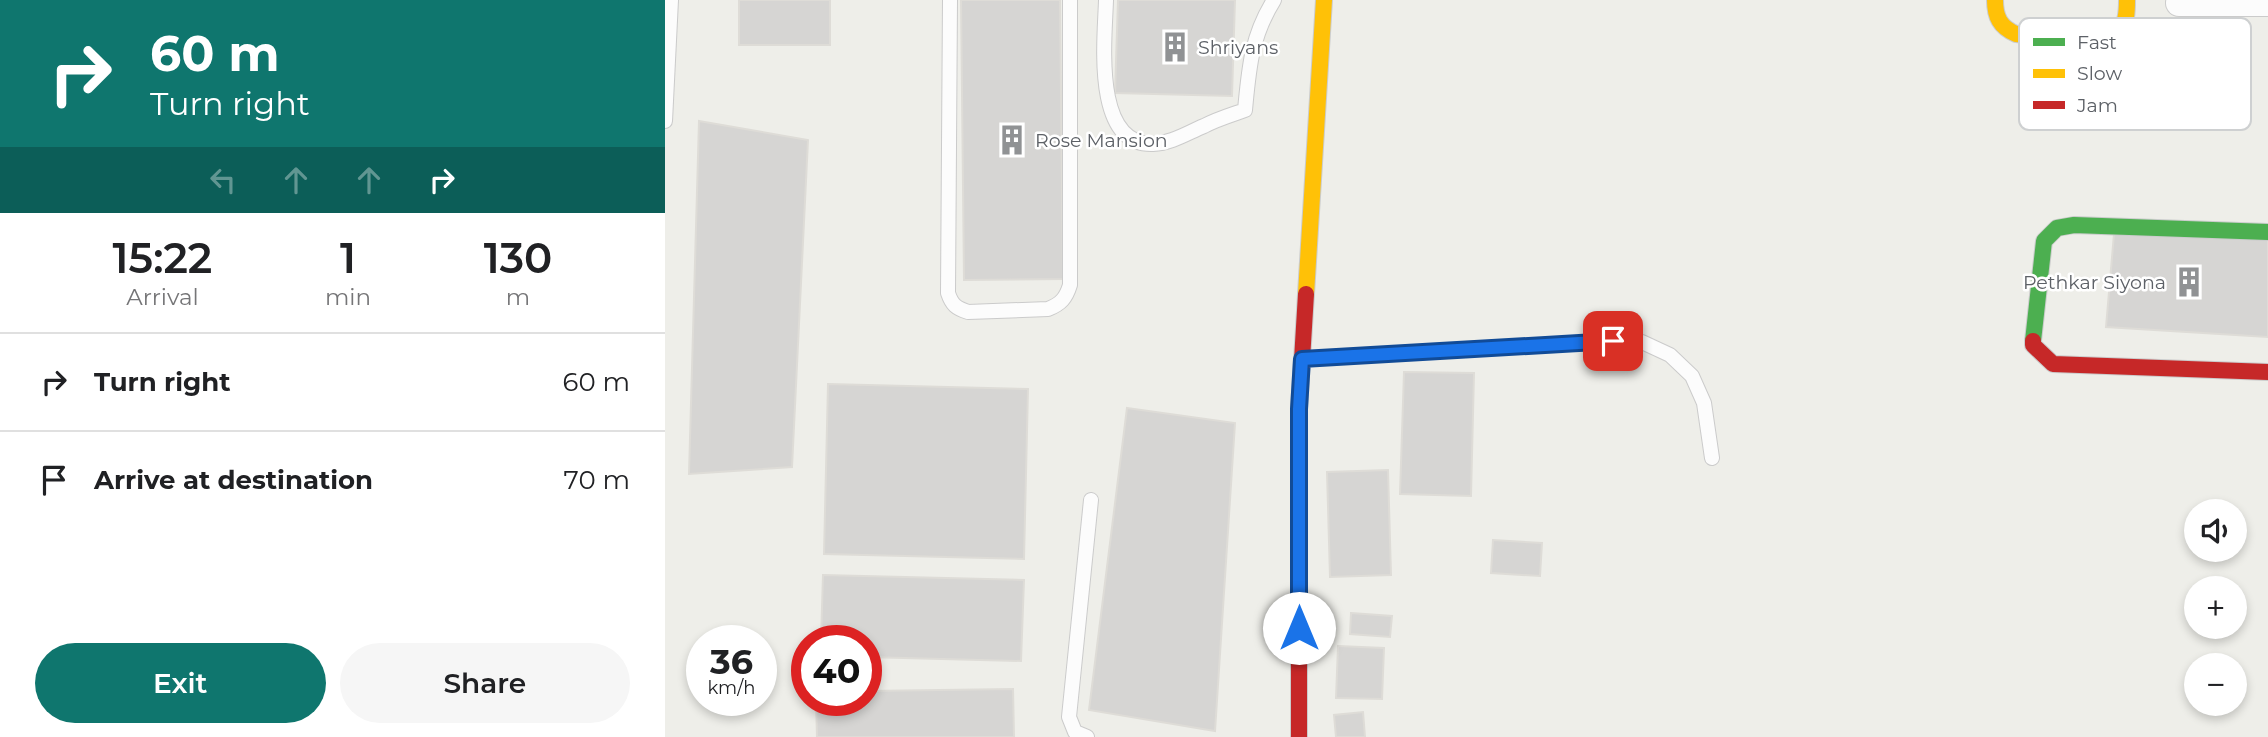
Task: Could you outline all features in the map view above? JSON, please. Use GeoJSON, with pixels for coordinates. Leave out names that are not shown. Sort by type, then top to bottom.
{"type":"FeatureCollection","features":[{"type":"Feature","properties":{"kind":"street"},"geometry":{"type":"LineString","coordinates":[[1299,737],[1299,409],[1324,0]]}},
{"type":"Feature","properties":{"kind":"street"},"geometry":{"type":"LineString","coordinates":[[1996,0],[1995,12],[1999,25],[2019,34]]}},
{"type":"Feature","properties":{"kind":"street"},"geometry":{"type":"LineString","coordinates":[[2126,18],[2127,0]]}},
{"type":"Feature","properties":{"kind":"street"},"geometry":{"type":"LineString","coordinates":[[2179,3],[2268,3]]}},
{"type":"Feature","properties":{"kind":"street"},"geometry":{"type":"LineString","coordinates":[[2268,232],[2074,225],[2057,228],[2044,240],[2033,345],[2053,364],[2268,372]]}},
{"type":"Feature","properties":{"kind":"lane"},"geometry":{"type":"LineString","coordinates":[[665,121],[671,0]]}},
{"type":"Feature","properties":{"kind":"lane"},"geometry":{"type":"LineString","coordinates":[[950,0],[949,293],[952,303],[958,309],[968,312],[1048,309],[1059,305],[1070,285],[1070,0]]}},
{"type":"Feature","properties":{"kind":"lane"},"geometry":{"type":"LineString","coordinates":[[1106,0],[1104,62],[1107,100],[1116,123],[1129,138],[1151,144],[1180,138],[1245,110],[1252,49],[1267,11],[1275,0]]}},
{"type":"Feature","properties":{"kind":"lane"},"geometry":{"type":"LineString","coordinates":[[1302,359],[1613,341],[1642,342],[1670,355],[1692,376],[1704,403],[1712,458]]}},
{"type":"Feature","properties":{"kind":"lane"},"geometry":{"type":"LineString","coordinates":[[1087,737],[1075,732],[1069,717],[1091,500]]}},
{"type":"Feature","properties":{"kind":"building"},"geometry":{"type":"Polygon","coordinates":[[[739,0],[830,0],[830,45],[739,45],[739,0]]]}},
{"type":"Feature","properties":{"kind":"building","name":"Rose Mansion"},"geometry":{"type":"Polygon","coordinates":[[[961,0],[1060,0],[1063,279],[964,280],[961,0]]]}},
{"type":"Feature","properties":{"kind":"building","name":"Shriyans"},"geometry":{"type":"Polygon","coordinates":[[[1118,0],[1235,0],[1232,96],[1115,93],[1118,0]]]}},
{"type":"Feature","properties":{"kind":"building"},"geometry":{"type":"Polygon","coordinates":[[[699,121],[808,140],[792,467],[689,474],[699,121]]]}},
{"type":"Feature","properties":{"kind":"building","name":"Pethkar Siyona"},"geometry":{"type":"Polygon","coordinates":[[[2114,234],[2268,237],[2268,337],[2106,327],[2114,234]]]}},
{"type":"Feature","properties":{"kind":"building"},"geometry":{"type":"Polygon","coordinates":[[[1404,372],[1474,373],[1471,496],[1400,494],[1404,372]]]}},
{"type":"Feature","properties":{"kind":"building"},"geometry":{"type":"Polygon","coordinates":[[[828,384],[1028,389],[1024,559],[824,554],[828,384]]]}},
{"type":"Feature","properties":{"kind":"building"},"geometry":{"type":"Polygon","coordinates":[[[1127,408],[1235,423],[1215,731],[1089,710],[1127,408]]]}},
{"type":"Feature","properties":{"kind":"building"},"geometry":{"type":"Polygon","coordinates":[[[1388,470],[1391,575],[1330,577],[1327,472],[1388,470]]]}},
{"type":"Feature","properties":{"kind":"building"},"geometry":{"type":"Polygon","coordinates":[[[1493,540],[1542,543],[1540,576],[1491,573],[1493,540]]]}},
{"type":"Feature","properties":{"kind":"building"},"geometry":{"type":"Polygon","coordinates":[[[823,575],[1024,580],[1021,661],[882,657],[882,625],[821,625],[823,575]]]}},
{"type":"Feature","properties":{"kind":"building"},"geometry":{"type":"Polygon","coordinates":[[[1351,613],[1392,616],[1390,637],[1350,634],[1351,613]]]}},
{"type":"Feature","properties":{"kind":"building"},"geometry":{"type":"Polygon","coordinates":[[[1338,646],[1384,648],[1382,699],[1336,698],[1338,646]]]}},
{"type":"Feature","properties":{"kind":"building"},"geometry":{"type":"Polygon","coordinates":[[[1013,689],[1014,737],[817,737],[816,716],[882,716],[882,691],[1013,689]]]}},
{"type":"Feature","properties":{"kind":"building"},"geometry":{"type":"Polygon","coordinates":[[[1363,712],[1365,737],[1336,737],[1334,715],[1363,712]]]}},
{"type":"Feature","properties":{"kind":"traffic: fast"},"geometry":{"type":"LineString","coordinates":[[2033,341],[2044,241],[2057,228],[2074,225],[2268,232]]}},
{"type":"Feature","properties":{"kind":"traffic: slow"},"geometry":{"type":"LineString","coordinates":[[1306,294],[1324,0]]}},
{"type":"Feature","properties":{"kind":"traffic: slow"},"geometry":{"type":"LineString","coordinates":[[1995,0],[1999,21],[2019,34]]}},
{"type":"Feature","properties":{"kind":"traffic: slow"},"geometry":{"type":"LineString","coordinates":[[2126,18],[2127,0]]}},
{"type":"Feature","properties":{"kind":"traffic: jam"},"geometry":{"type":"LineString","coordinates":[[1299,737],[1299,409],[1306,294]]}},
{"type":"Feature","properties":{"kind":"traffic: jam"},"geometry":{"type":"LineString","coordinates":[[2033,341],[2033,345],[2053,364],[2268,372]]}},
{"type":"Feature","properties":{"kind":"place","name":"Shriyans"},"geometry":{"type":"Point","coordinates":[1175,47]}},
{"type":"Feature","properties":{"kind":"place","name":"Rose Mansion"},"geometry":{"type":"Point","coordinates":[1012,140]}},
{"type":"Feature","properties":{"kind":"place","name":"Pethkar Siyona"},"geometry":{"type":"Point","coordinates":[2189,282]}},
{"type":"Feature","properties":{"kind":"route"},"geometry":{"type":"LineString","coordinates":[[1299,628],[1299,409],[1302,359],[1613,341]]}}]}
